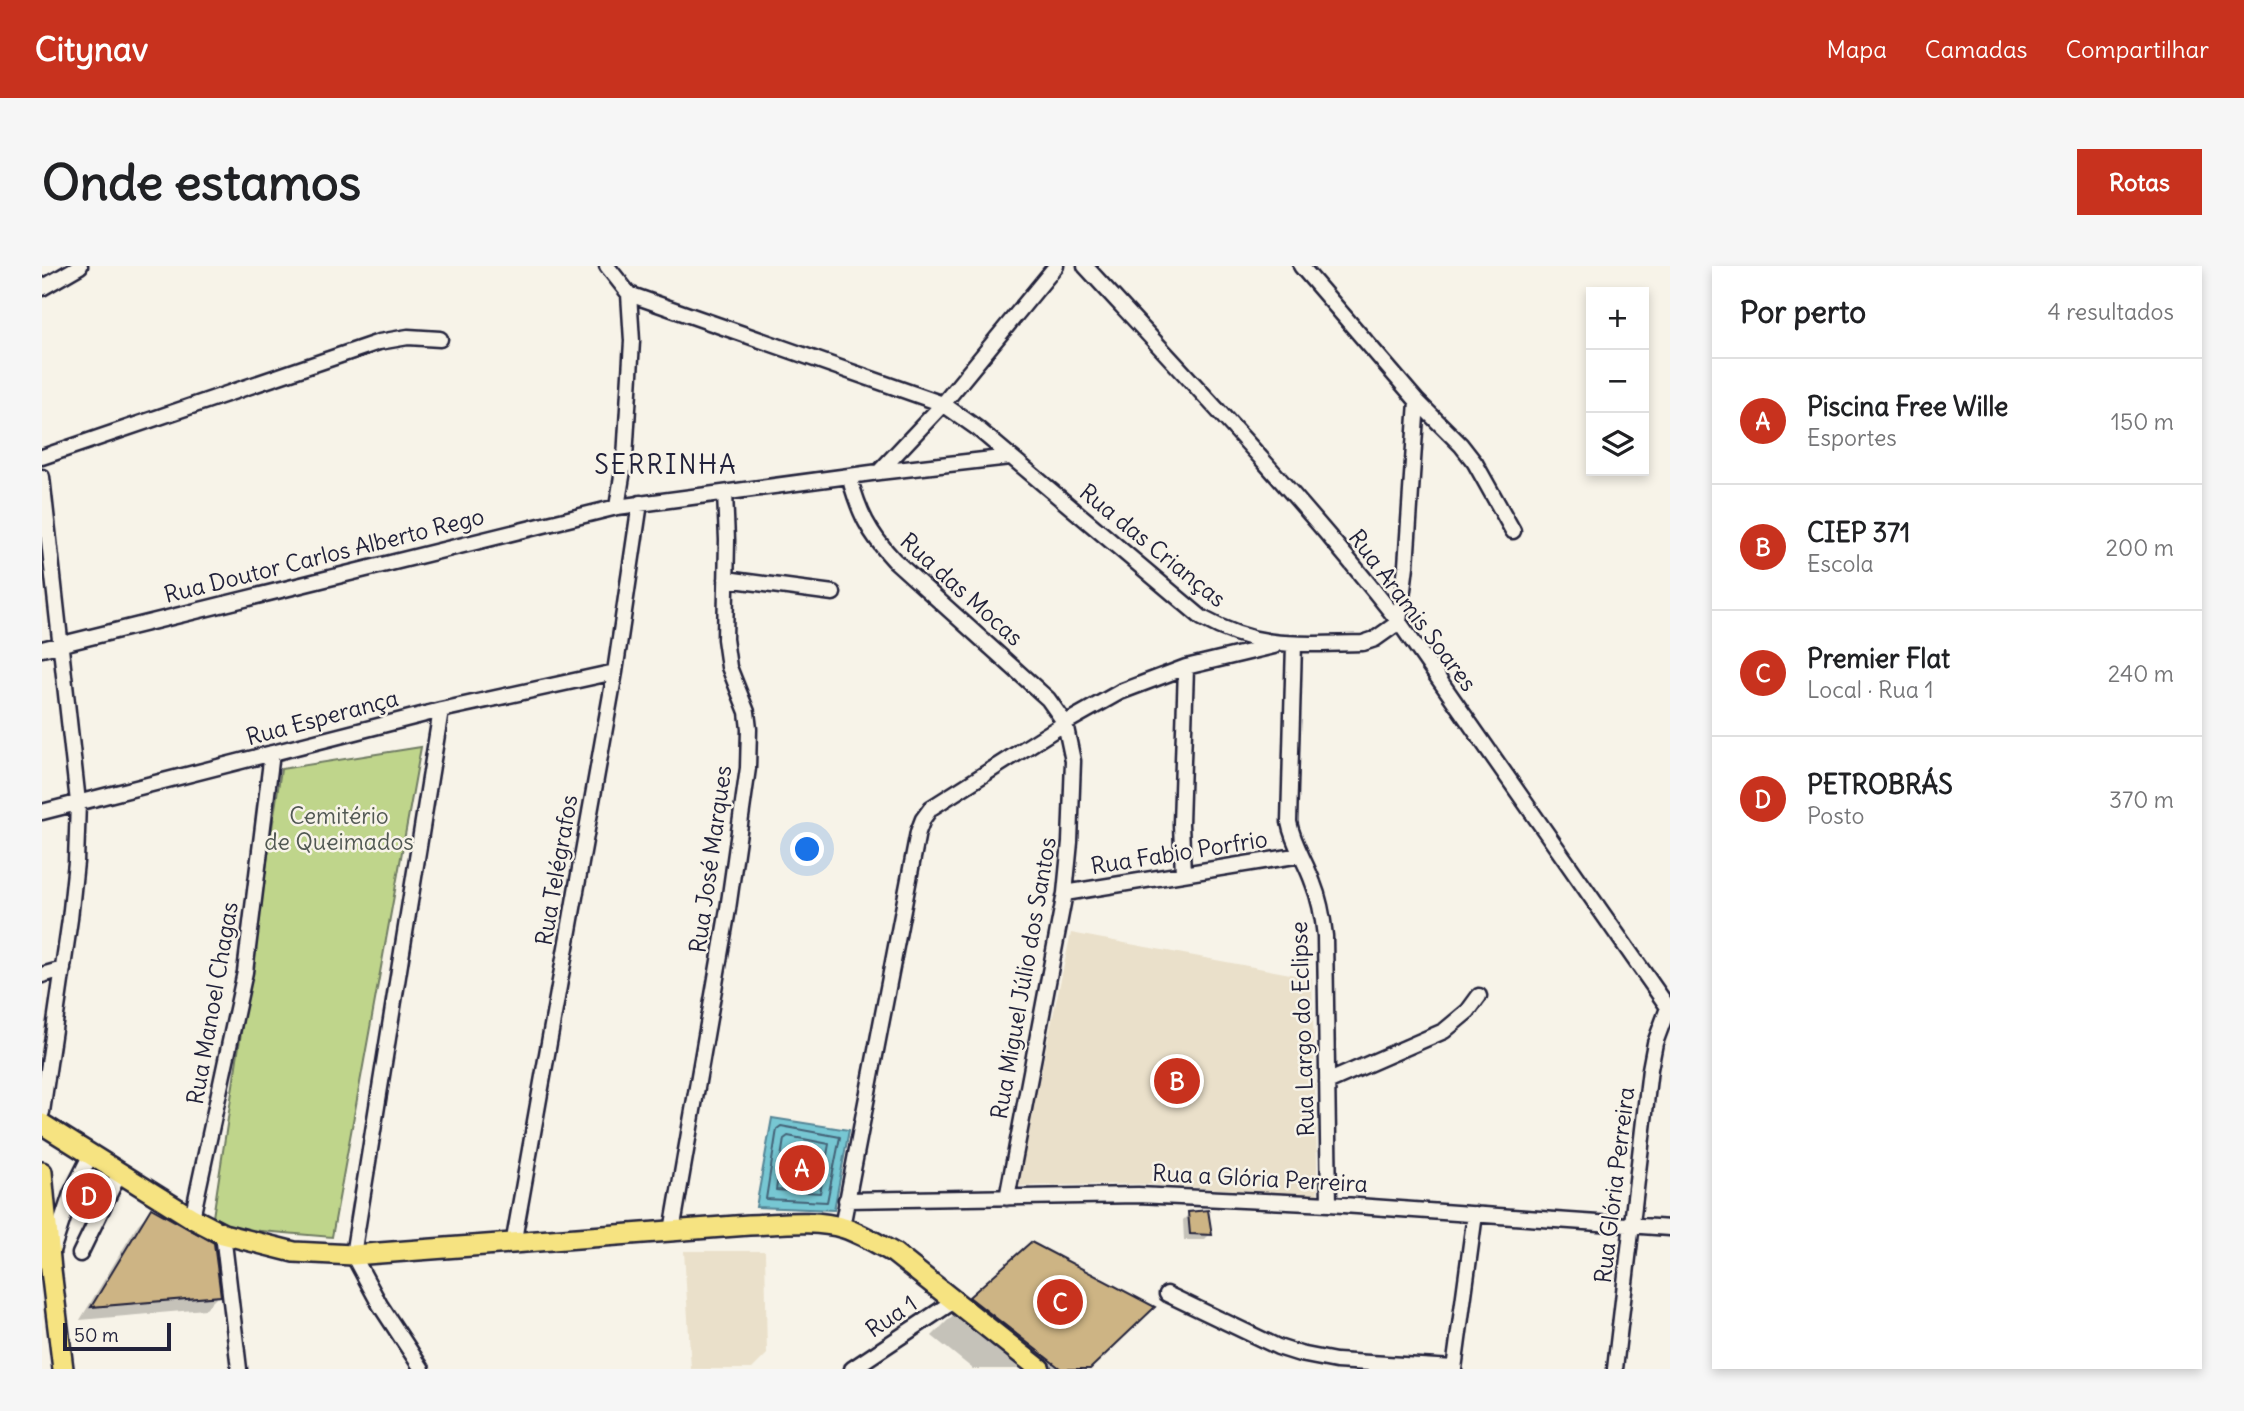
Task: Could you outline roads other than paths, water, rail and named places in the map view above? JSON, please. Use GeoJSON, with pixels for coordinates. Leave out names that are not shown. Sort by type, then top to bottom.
{"type":"FeatureCollection","features":[{"type":"Feature","properties":{"kind":"main road"},"geometry":{"type":"LineString","coordinates":[[42,1124],[192,1218],[223,1234],[294,1252],[354,1255],[786,1224],[842,1227],[869,1238],[894,1253],[1040,1369]]}},
{"type":"Feature","properties":{"kind":"main road"},"geometry":{"type":"LineString","coordinates":[[42,1172],[63,1369]]}},
{"type":"Feature","properties":{"kind":"street"},"geometry":{"type":"LineString","coordinates":[[42,288],[80,266]]}},
{"type":"Feature","properties":{"kind":"street"},"geometry":{"type":"LineString","coordinates":[[607,266],[629,294],[943,404]]}},
{"type":"Feature","properties":{"kind":"street"},"geometry":{"type":"LineString","coordinates":[[880,472],[943,404],[1056,266]]}},
{"type":"Feature","properties":{"kind":"street","name":"Rua Aramis Soares"},"geometry":{"type":"LineString","coordinates":[[1085,266],[1246,440],[1399,622],[1669,1009]]}},
{"type":"Feature","properties":{"kind":"street"},"geometry":{"type":"LineString","coordinates":[[1303,268],[1417,401],[1448,430],[1475,463],[1514,531]]}},
{"type":"Feature","properties":{"kind":"street"},"geometry":{"type":"LineString","coordinates":[[617,507],[625,458],[630,396],[632,341],[629,294]]}},
{"type":"Feature","properties":{"kind":"street"},"geometry":{"type":"LineString","coordinates":[[42,457],[379,342],[408,337],[440,339]]}},
{"type":"Feature","properties":{"kind":"street"},"geometry":{"type":"LineString","coordinates":[[1399,622],[1406,566],[1417,401]]}},
{"type":"Feature","properties":{"kind":"street","name":"Rua das Crianças"},"geometry":{"type":"LineString","coordinates":[[943,404],[977,428],[1202,618],[1237,636],[1287,644],[1363,643],[1376,639],[1399,622]]}},
{"type":"Feature","properties":{"kind":"street","name":"Rua Doutor Carlos Alberto Rego"},"geometry":{"type":"LineString","coordinates":[[42,649],[617,507],[1010,457]]}},
{"type":"Feature","properties":{"kind":"street","name":"Rua das Mocas"},"geometry":{"type":"LineString","coordinates":[[849,476],[859,512],[878,544],[1027,678],[1048,699],[1065,723]]}},
{"type":"Feature","properties":{"kind":"street"},"geometry":{"type":"LineString","coordinates":[[42,477],[78,802],[76,862],[64,969],[42,1112]]}},
{"type":"Feature","properties":{"kind":"street","name":"Rua José Marques"},"geometry":{"type":"LineString","coordinates":[[672,1231],[728,909],[748,768],[747,712],[726,654],[725,493]]}},
{"type":"Feature","properties":{"kind":"street","name":"Rua Telégrafos"},"geometry":{"type":"LineString","coordinates":[[513,1245],[615,672],[640,503]]}},
{"type":"Feature","properties":{"kind":"street"},"geometry":{"type":"LineString","coordinates":[[726,579],[833,593]]}},
{"type":"Feature","properties":{"kind":"street"},"geometry":{"type":"LineString","coordinates":[[842,1227],[916,842],[923,819],[931,808],[1065,723],[1120,692],[1186,667],[1287,644]]}},
{"type":"Feature","properties":{"kind":"street","name":"Rua Largo do Eclipse"},"geometry":{"type":"LineString","coordinates":[[1287,644],[1289,822],[1293,841],[1313,881],[1324,927],[1329,1204]]}},
{"type":"Feature","properties":{"kind":"street"},"geometry":{"type":"LineString","coordinates":[[1183,874],[1181,824],[1186,667]]}},
{"type":"Feature","properties":{"kind":"street","name":"Rua Esperança"},"geometry":{"type":"LineString","coordinates":[[42,812],[441,710],[615,672]]}},
{"type":"Feature","properties":{"kind":"street"},"geometry":{"type":"LineString","coordinates":[[421,1368],[380,1305],[354,1255],[441,710]]}},
{"type":"Feature","properties":{"kind":"street","name":"Rua Miguel Júlio dos Santos"},"geometry":{"type":"LineString","coordinates":[[1007,1198],[1065,893],[1074,789],[1073,761],[1065,723]]}},
{"type":"Feature","properties":{"kind":"street","name":"Rua Manoel Chagas"},"geometry":{"type":"LineString","coordinates":[[192,1218],[245,972],[272,753]]}},
{"type":"Feature","properties":{"kind":"street","name":"Rua Fabio Porfrio"},"geometry":{"type":"LineString","coordinates":[[1065,893],[1301,856]]}},
{"type":"Feature","properties":{"kind":"street"},"geometry":{"type":"LineString","coordinates":[[42,975],[64,969]]}},
{"type":"Feature","properties":{"kind":"street"},"geometry":{"type":"LineString","coordinates":[[1327,1082],[1444,1031],[1468,1011],[1479,996]]}},
{"type":"Feature","properties":{"kind":"street","name":"Rua Glória Perreira"},"geometry":{"type":"LineString","coordinates":[[1615,1369],[1650,1069],[1655,1043],[1669,1009]]}},
{"type":"Feature","properties":{"kind":"street"},"geometry":{"type":"LineString","coordinates":[[50,1259],[71,1194],[91,1154]]}},
{"type":"Feature","properties":{"kind":"street"},"geometry":{"type":"LineString","coordinates":[[80,1254],[120,1172]]}},
{"type":"Feature","properties":{"kind":"street","name":"Rua a Glória Perreira"},"geometry":{"type":"LineString","coordinates":[[846,1200],[1138,1195],[1329,1204],[1670,1228]]}},
{"type":"Feature","properties":{"kind":"street"},"geometry":{"type":"LineString","coordinates":[[1167,1294],[1278,1347],[1300,1354],[1336,1361],[1454,1368],[1475,1214]]}},
{"type":"Feature","properties":{"kind":"street"},"geometry":{"type":"LineString","coordinates":[[223,1234],[239,1369]]}},
{"type":"Feature","properties":{"kind":"street","name":"Rua 1"},"geometry":{"type":"LineString","coordinates":[[852,1369],[954,1301]]}},
{"type":"Feature","properties":{"kind":"water"},"geometry":{"type":"Polygon","coordinates":[[[772,1118],[849,1130],[834,1210],[756,1207],[772,1118]]]}},
{"type":"Feature","properties":{"kind":"place","name":"CIEP 371"},"geometry":{"type":"Point","coordinates":[1177,1081]}},
{"type":"Feature","properties":{"kind":"place","name":"Piscina Free Wille"},"geometry":{"type":"Point","coordinates":[802,1168]}},
{"type":"Feature","properties":{"kind":"place","name":"PETROBRÁS"},"geometry":{"type":"Point","coordinates":[89,1196]}},
{"type":"Feature","properties":{"kind":"place","name":"Premier Flat"},"geometry":{"type":"Point","coordinates":[1060,1302]}},
{"type":"Feature","properties":{"kind":"district","name":"SERRINHA"},"geometry":{"type":"Point","coordinates":[666,464]}},
{"type":"Feature","properties":{"kind":"park label","name":"Cemitério de Queimados"},"geometry":{"type":"Point","coordinates":[339,828]}}]}
